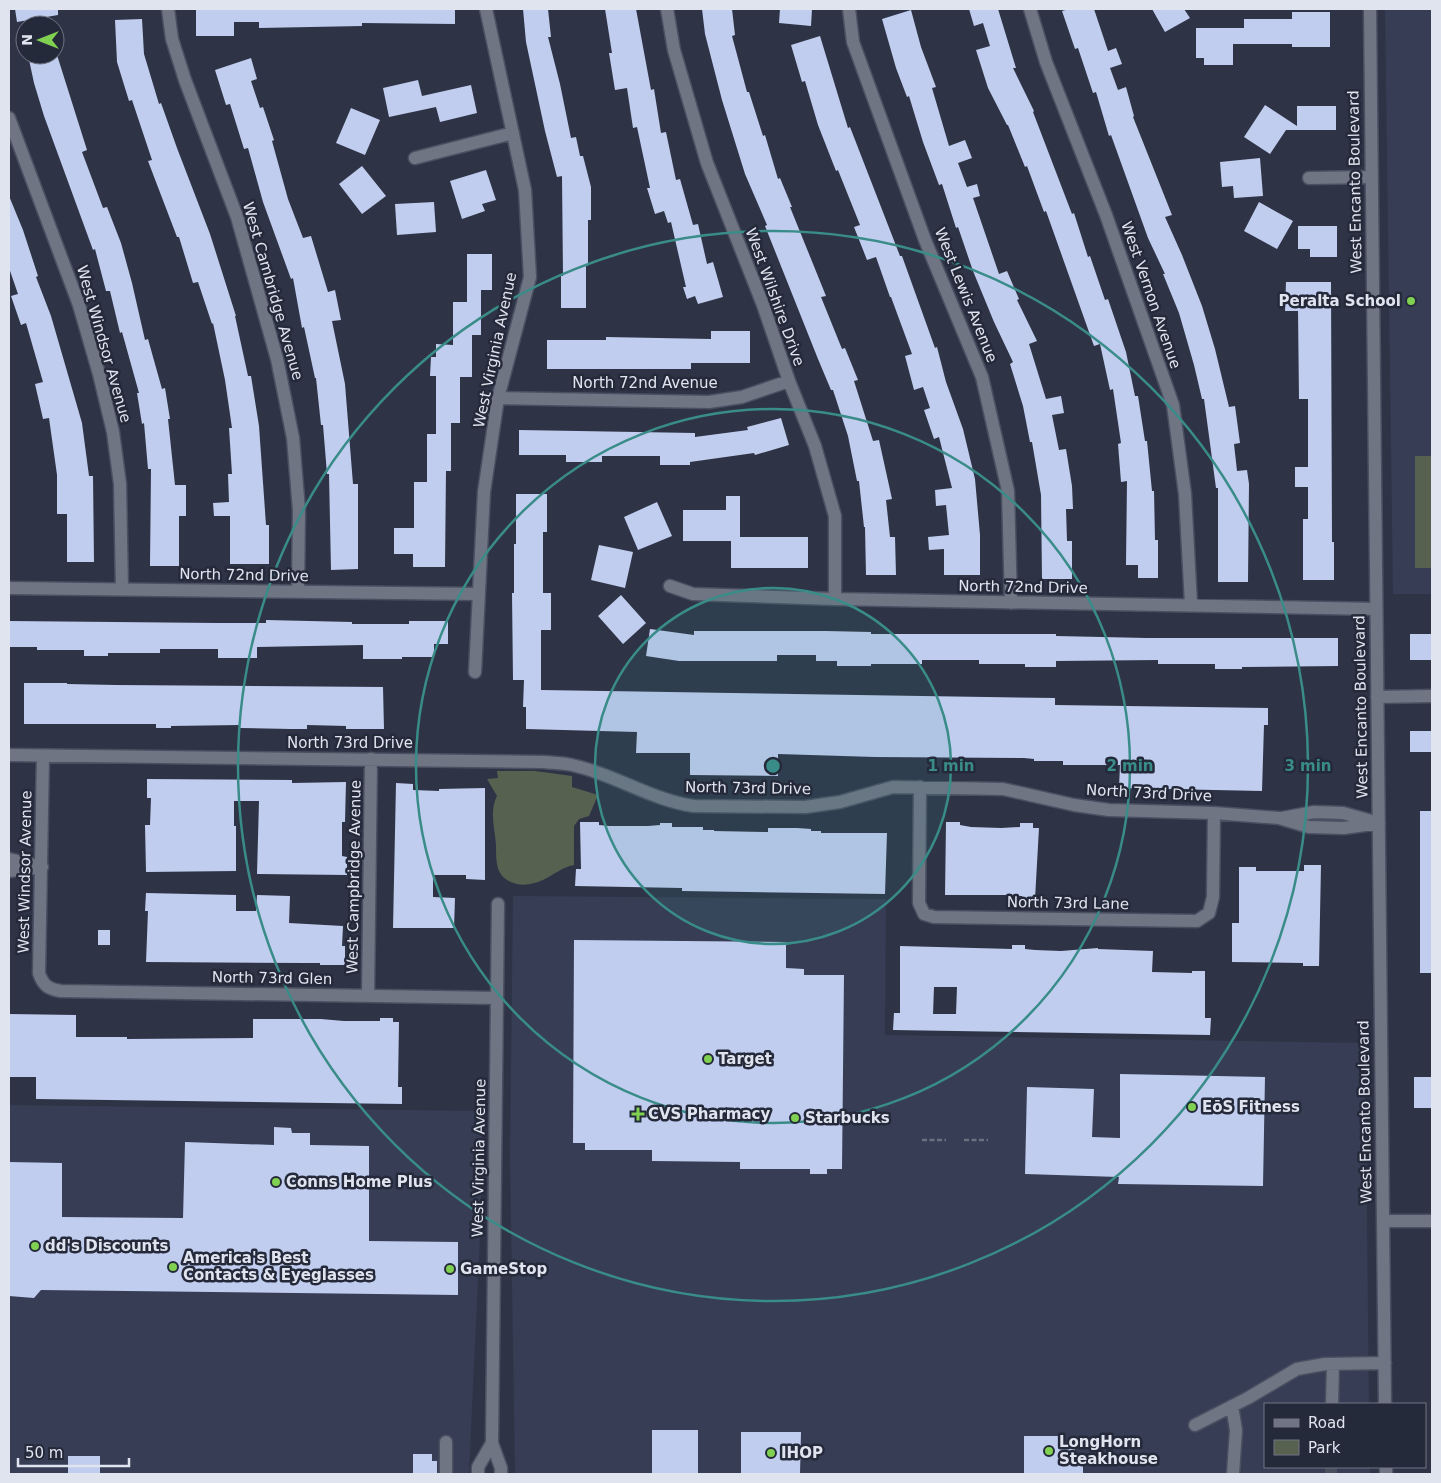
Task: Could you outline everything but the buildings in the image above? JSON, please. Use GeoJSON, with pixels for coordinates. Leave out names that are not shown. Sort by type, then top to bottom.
{"type":"FeatureCollection","features":[{"type":"Feature","properties":{"kind":"street","name":"West Cambridge Avenue"},"geometry":{"type":"LineString","coordinates":[[168,9],[172,39],[185,80],[237,217],[278,359],[293,438],[299,510],[298,592]]}},
{"type":"Feature","properties":{"kind":"street","name":"West Virginia Avenue"},"geometry":{"type":"LineString","coordinates":[[476,672],[484,492],[498,398],[530,277],[525,190],[486,9]]}},
{"type":"Feature","properties":{"kind":"street","name":"West Wilshire Drive"},"geometry":{"type":"LineString","coordinates":[[667,9],[674,50],[707,164],[763,305],[789,380],[815,446],[835,516],[835,599]]}},
{"type":"Feature","properties":{"kind":"street","name":"West Lewis Avenue"},"geometry":{"type":"LineString","coordinates":[[849,9],[856,51],[925,240],[982,377],[1008,491],[1011,603]]}},
{"type":"Feature","properties":{"kind":"street","name":"West Vernon Avenue"},"geometry":{"type":"LineString","coordinates":[[1030,9],[1046,62],[1106,215],[1173,405],[1185,494],[1191,604]]}},
{"type":"Feature","properties":{"kind":"street","name":"West Encanto Boulevard"},"geometry":{"type":"LineString","coordinates":[[1370,9],[1385,1403]]}},
{"type":"Feature","properties":{"kind":"street","name":"West Windsor Avenue"},"geometry":{"type":"LineString","coordinates":[[9,118],[79,305],[113,432],[120,484],[122,589]]}},
{"type":"Feature","properties":{"kind":"street"},"geometry":{"type":"LineString","coordinates":[[415,158],[513,133]]}},
{"type":"Feature","properties":{"kind":"street"},"geometry":{"type":"LineString","coordinates":[[1308,178],[1372,177]]}},
{"type":"Feature","properties":{"kind":"street","name":"North 72nd Avenue"},"geometry":{"type":"LineString","coordinates":[[498,398],[709,402],[742,396],[789,380]]}},
{"type":"Feature","properties":{"kind":"street","name":"North 72nd Drive"},"geometry":{"type":"LineString","coordinates":[[670,586],[692,594],[835,599],[1011,603],[1191,604],[1376,609]]}},
{"type":"Feature","properties":{"kind":"street","name":"North 72nd Drive"},"geometry":{"type":"LineString","coordinates":[[9,588],[479,594]]}},
{"type":"Feature","properties":{"kind":"street"},"geometry":{"type":"LineString","coordinates":[[1377,697],[1432,696]]}},
{"type":"Feature","properties":{"kind":"street","name":"North 73rd Drive"},"geometry":{"type":"LineString","coordinates":[[9,755],[544,762],[572,765],[662,799],[694,806],[805,807],[840,802],[894,787],[1003,789],[1074,805],[1108,810],[1214,813],[1279,818],[1309,827],[1344,828],[1379,823]]}},
{"type":"Feature","properties":{"kind":"street","name":"West Windsor Avenue"},"geometry":{"type":"LineString","coordinates":[[43,756],[39,973],[41,981],[46,987]]}},
{"type":"Feature","properties":{"kind":"street","name":"West Campbridge Avenue"},"geometry":{"type":"LineString","coordinates":[[368,996],[371,759]]}},
{"type":"Feature","properties":{"kind":"street","name":"North 73rd Lane"},"geometry":{"type":"LineString","coordinates":[[920,787],[919,903],[924,914],[944,918],[1197,921],[1209,913],[1213,897],[1214,813]]}},
{"type":"Feature","properties":{"kind":"street"},"geometry":{"type":"LineString","coordinates":[[9,859],[42,867]]}},
{"type":"Feature","properties":{"kind":"street"},"geometry":{"type":"LineString","coordinates":[[9,872],[42,867]]}},
{"type":"Feature","properties":{"kind":"street","name":"West Virginia Avenue"},"geometry":{"type":"LineString","coordinates":[[498,904],[492,1443],[502,1468],[501,1474]]}},
{"type":"Feature","properties":{"kind":"street","name":"North 73rd Glen"},"geometry":{"type":"LineString","coordinates":[[46,987],[62,991],[497,998]]}},
{"type":"Feature","properties":{"kind":"street"},"geometry":{"type":"LineString","coordinates":[[1383,1221],[1432,1222]]}},
{"type":"Feature","properties":{"kind":"street"},"geometry":{"type":"LineString","coordinates":[[1332,1403],[1333,1364]]}},
{"type":"Feature","properties":{"kind":"street"},"geometry":{"type":"LineString","coordinates":[[1195,1425],[1297,1369],[1333,1364],[1385,1364]]}},
{"type":"Feature","properties":{"kind":"street"},"geometry":{"type":"LineString","coordinates":[[1232,1406],[1236,1430],[1233,1474]]}},
{"type":"Feature","properties":{"kind":"street"},"geometry":{"type":"LineString","coordinates":[[446,1442],[446,1474]]}},
{"type":"Feature","properties":{"kind":"street","name":"West Virginia Avenue"},"geometry":{"type":"LineString","coordinates":[[478,1474],[478,1467],[492,1443]]}},
{"type":"Feature","properties":{"kind":"path"},"geometry":{"type":"LineString","coordinates":[[922,1140],[946,1140]]}},
{"type":"Feature","properties":{"kind":"path"},"geometry":{"type":"LineString","coordinates":[[964,1140],[988,1140]]}},
{"type":"Feature","properties":{"kind":"shaded area","name":"Peralta School"},"geometry":{"type":"Polygon","coordinates":[[[1385,9],[1432,9],[1432,594],[1393,594],[1385,9]]]}},
{"type":"Feature","properties":{"kind":"shaded area"},"geometry":{"type":"Polygon","coordinates":[[[513,896],[886,899],[885,1035],[1365,1043],[1369,1403],[1264,1403],[1264,1468],[1370,1468],[1370,1474],[515,1474],[510,1156],[513,896]]]}},
{"type":"Feature","properties":{"kind":"shaded area"},"geometry":{"type":"Polygon","coordinates":[[[9,1105],[482,1111],[481,1214],[469,1474],[9,1474],[9,1105]]]}},
{"type":"Feature","properties":{"kind":"green space"},"geometry":{"type":"Polygon","coordinates":[[[1415,456],[1432,456],[1432,568],[1415,568],[1415,456]]]}},
{"type":"Feature","properties":{"kind":"green space"},"geometry":{"type":"Polygon","coordinates":[[[497,771],[535,771],[572,776],[572,787],[598,795],[589,816],[579,819],[574,826],[574,865],[562,869],[543,880],[520,885],[510,882],[501,874],[496,858],[493,820],[493,808],[497,796],[487,779],[498,778],[497,771]]]}},
{"type":"Feature","properties":{"kind":"tunnel"},"geometry":{"type":"LineString","coordinates":[[1331,1468],[1331,1474]]}},
{"type":"Feature","properties":{"kind":"place","name":"Peralta School"},"geometry":{"type":"Point","coordinates":[1411,301]}},
{"type":"Feature","properties":{"kind":"place","name":"Target"},"geometry":{"type":"Point","coordinates":[708,1059]}},
{"type":"Feature","properties":{"kind":"place","name":"EōS Fitness"},"geometry":{"type":"Point","coordinates":[1192,1107]}},
{"type":"Feature","properties":{"kind":"place","name":"CVS Pharmacy"},"geometry":{"type":"Point","coordinates":[638,1114]}},
{"type":"Feature","properties":{"kind":"place","name":"Starbucks"},"geometry":{"type":"Point","coordinates":[795,1118]}},
{"type":"Feature","properties":{"kind":"place","name":"Conns Home Plus"},"geometry":{"type":"Point","coordinates":[276,1182]}},
{"type":"Feature","properties":{"kind":"place","name":"dd's Discounts"},"geometry":{"type":"Point","coordinates":[35,1246]}},
{"type":"Feature","properties":{"kind":"place","name":"America's Best Contacts & Eyeglasses"},"geometry":{"type":"Point","coordinates":[173,1267]}},
{"type":"Feature","properties":{"kind":"place","name":"GameStop"},"geometry":{"type":"Point","coordinates":[450,1269]}},
{"type":"Feature","properties":{"kind":"place","name":"LongHorn Steakhouse"},"geometry":{"type":"Point","coordinates":[1049,1451]}},
{"type":"Feature","properties":{"kind":"place","name":"IHOP"},"geometry":{"type":"Point","coordinates":[771,1453]}}]}
